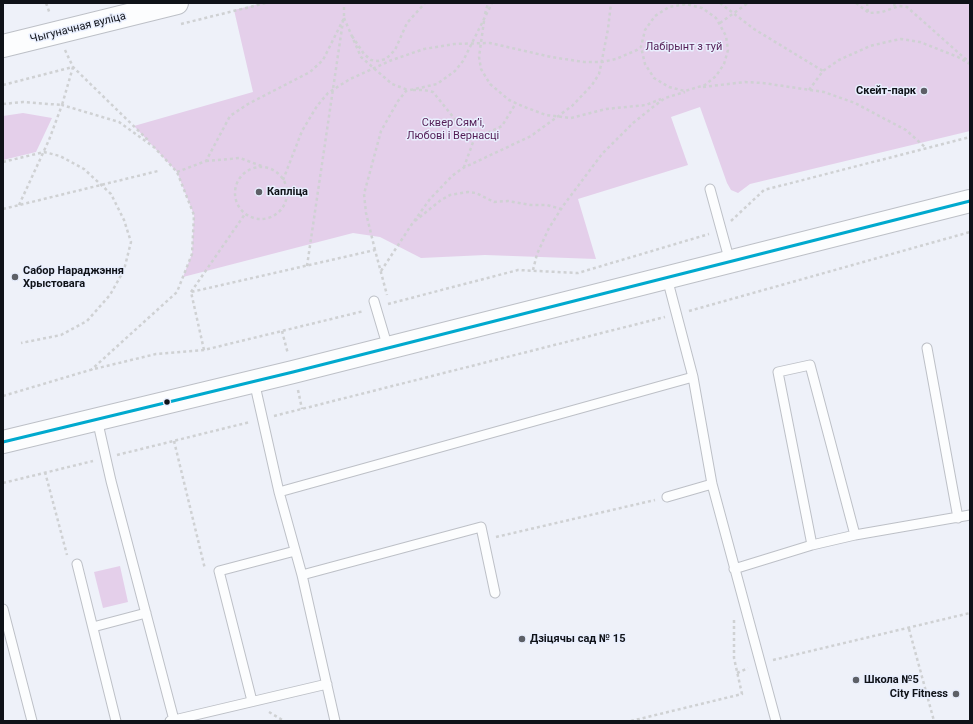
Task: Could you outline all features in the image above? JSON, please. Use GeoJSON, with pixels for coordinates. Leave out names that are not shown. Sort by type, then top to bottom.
{"type":"FeatureCollection","features":[{"type":"Feature","properties":{"kind":"main road","name":"Чыгуначная вуліца"},"geometry":{"type":"LineString","coordinates":[[3,46],[177,3]]}},
{"type":"Feature","properties":{"kind":"main road"},"geometry":{"type":"LineString","coordinates":[[3,442],[388,348],[970,201]]}},
{"type":"Feature","properties":{"kind":"lane"},"geometry":{"type":"LineString","coordinates":[[710,189],[720,231],[730,262]]}},
{"type":"Feature","properties":{"kind":"lane"},"geometry":{"type":"LineString","coordinates":[[667,278],[678,314],[693,377],[712,484],[776,721]]}},
{"type":"Feature","properties":{"kind":"lane"},"geometry":{"type":"LineString","coordinates":[[375,304],[388,348]]}},
{"type":"Feature","properties":{"kind":"lane"},"geometry":{"type":"LineString","coordinates":[[927,348],[958,518]]}},
{"type":"Feature","properties":{"kind":"lane"},"geometry":{"type":"LineString","coordinates":[[812,545],[778,372],[810,365],[855,536]]}},
{"type":"Feature","properties":{"kind":"lane"},"geometry":{"type":"LineString","coordinates":[[279,492],[693,377]]}},
{"type":"Feature","properties":{"kind":"lane"},"geometry":{"type":"LineString","coordinates":[[254,381],[279,492],[302,575],[335,721]]}},
{"type":"Feature","properties":{"kind":"lane"},"geometry":{"type":"LineString","coordinates":[[97,419],[146,613],[171,720],[327,684]]}},
{"type":"Feature","properties":{"kind":"lane"},"geometry":{"type":"LineString","coordinates":[[667,497],[712,484]]}},
{"type":"Feature","properties":{"kind":"lane"},"geometry":{"type":"LineString","coordinates":[[734,569],[812,545],[970,515]]}},
{"type":"Feature","properties":{"kind":"lane"},"geometry":{"type":"LineString","coordinates":[[302,575],[481,527],[495,593]]}},
{"type":"Feature","properties":{"kind":"lane"},"geometry":{"type":"LineString","coordinates":[[252,701],[219,571],[295,551]]}},
{"type":"Feature","properties":{"kind":"lane"},"geometry":{"type":"LineString","coordinates":[[77,564],[116,721]]}},
{"type":"Feature","properties":{"kind":"lane"},"geometry":{"type":"LineString","coordinates":[[3,609],[32,721]]}},
{"type":"Feature","properties":{"kind":"lane"},"geometry":{"type":"LineString","coordinates":[[93,627],[146,613]]}},
{"type":"Feature","properties":{"kind":"path"},"geometry":{"type":"LineString","coordinates":[[307,266],[344,18],[344,3]]}},
{"type":"Feature","properties":{"kind":"path"},"geometry":{"type":"LineString","coordinates":[[349,30],[370,60],[386,60],[395,50],[407,23],[425,3]]}},
{"type":"Feature","properties":{"kind":"path"},"geometry":{"type":"LineString","coordinates":[[488,3],[484,18],[479,63],[484,76],[490,84],[516,103],[546,115],[557,118],[581,117],[606,109],[646,105],[691,90],[745,82],[772,83],[824,92],[855,103],[906,130],[926,148]]}},
{"type":"Feature","properties":{"kind":"path"},"geometry":{"type":"LineString","coordinates":[[390,304],[375,250],[364,199],[381,131],[398,101],[409,90],[432,85],[444,80],[463,61],[492,3]]}},
{"type":"Feature","properties":{"kind":"path"},"geometry":{"type":"LineString","coordinates":[[381,271],[412,224],[440,187],[463,168],[531,136],[572,106],[592,85],[599,74],[602,62],[611,3]]}},
{"type":"Feature","properties":{"kind":"path"},"geometry":{"type":"LineString","coordinates":[[720,3],[754,29],[823,71]]}},
{"type":"Feature","properties":{"kind":"path"},"geometry":{"type":"LineString","coordinates":[[720,23],[748,3]]}},
{"type":"Feature","properties":{"kind":"path"},"geometry":{"type":"LineString","coordinates":[[856,3],[868,13],[882,12],[895,7],[903,6],[911,9],[935,33],[950,43],[970,63]]}},
{"type":"Feature","properties":{"kind":"path"},"geometry":{"type":"LineString","coordinates":[[867,3],[868,13]]}},
{"type":"Feature","properties":{"kind":"path"},"geometry":{"type":"LineString","coordinates":[[894,3],[895,7]]}},
{"type":"Feature","properties":{"kind":"path"},"geometry":{"type":"LineString","coordinates":[[680,4],[697,6],[708,11],[720,23],[727,43],[724,64],[711,81],[691,90],[674,89],[658,82],[645,64],[641,47],[647,25],[659,12],[680,4]]}},
{"type":"Feature","properties":{"kind":"path"},"geometry":{"type":"LineString","coordinates":[[344,18],[361,57],[373,69],[392,84],[409,90],[424,90],[433,92],[458,123],[476,134],[487,133],[502,126],[516,103]]}},
{"type":"Feature","properties":{"kind":"path"},"geometry":{"type":"LineString","coordinates":[[206,161],[230,116],[248,104],[310,72],[323,60],[344,18]]}},
{"type":"Feature","properties":{"kind":"path"},"geometry":{"type":"LineString","coordinates":[[809,90],[823,71],[839,60],[879,43],[901,40],[920,42],[970,63]]}},
{"type":"Feature","properties":{"kind":"path"},"geometry":{"type":"LineString","coordinates":[[283,180],[302,131],[317,106],[334,89],[373,69],[424,49],[454,44],[499,44],[550,57],[584,62],[602,62],[629,55],[641,47]]}},
{"type":"Feature","properties":{"kind":"path"},"geometry":{"type":"LineString","coordinates":[[3,85],[73,67]]}},
{"type":"Feature","properties":{"kind":"path"},"geometry":{"type":"LineString","coordinates":[[18,205],[44,152],[62,105],[73,67]]}},
{"type":"Feature","properties":{"kind":"path"},"geometry":{"type":"LineString","coordinates":[[73,67],[155,148],[177,172],[194,215],[192,254],[177,292],[90,370]]}},
{"type":"Feature","properties":{"kind":"path"},"geometry":{"type":"LineString","coordinates":[[533,270],[544,238],[561,209],[602,154],[633,123],[670,96]]}},
{"type":"Feature","properties":{"kind":"path"},"geometry":{"type":"LineString","coordinates":[[3,104],[23,102],[62,105],[119,122],[155,148]]}},
{"type":"Feature","properties":{"kind":"path"},"geometry":{"type":"LineString","coordinates":[[463,168],[469,156],[476,134]]}},
{"type":"Feature","properties":{"kind":"path"},"geometry":{"type":"LineString","coordinates":[[3,396],[90,370],[156,354],[204,350],[375,304],[390,304],[518,270],[578,273],[720,231],[764,190],[970,137]]}},
{"type":"Feature","properties":{"kind":"path"},"geometry":{"type":"LineString","coordinates":[[3,162],[44,152],[60,156],[84,169],[111,194],[124,220],[131,242],[124,270],[110,295],[87,321],[61,335],[21,343]]}},
{"type":"Feature","properties":{"kind":"path"},"geometry":{"type":"LineString","coordinates":[[177,172],[206,161],[240,158],[270,169],[278,173],[286,188],[286,196],[279,211],[264,219],[246,214],[237,204],[235,195],[236,186],[239,179],[245,172],[253,168],[270,169]]}},
{"type":"Feature","properties":{"kind":"path"},"geometry":{"type":"LineString","coordinates":[[3,209],[158,172]]}},
{"type":"Feature","properties":{"kind":"path"},"geometry":{"type":"LineString","coordinates":[[412,224],[441,200],[450,196],[468,192],[494,202],[508,201],[531,205],[548,205],[561,209]]}},
{"type":"Feature","properties":{"kind":"path"},"geometry":{"type":"LineString","coordinates":[[204,350],[191,292],[246,214]]}},
{"type":"Feature","properties":{"kind":"path"},"geometry":{"type":"LineString","coordinates":[[3,483],[678,314],[970,232]]}},
{"type":"Feature","properties":{"kind":"path"},"geometry":{"type":"LineString","coordinates":[[191,292],[375,250]]}},
{"type":"Feature","properties":{"kind":"path"},"geometry":{"type":"LineString","coordinates":[[484,540],[667,497]]}},
{"type":"Feature","properties":{"kind":"path"},"geometry":{"type":"LineString","coordinates":[[737,673],[760,663],[970,613]]}},
{"type":"Feature","properties":{"kind":"path"},"geometry":{"type":"LineString","coordinates":[[631,721],[742,694],[734,658],[734,614]]}},
{"type":"Feature","properties":{"kind":"path"},"geometry":{"type":"LineString","coordinates":[[909,628],[934,721]]}},
{"type":"Feature","properties":{"kind":"green space","name":"Сквер Сямʼі, Любові і Вернасці"},"geometry":{"type":"Polygon","coordinates":[[[263,3],[970,3],[970,131],[750,184],[738,193],[731,190],[727,183],[700,107],[671,117],[688,165],[578,199],[596,259],[485,255],[421,258],[380,237],[353,233],[183,277],[192,254],[194,215],[177,172],[134,126],[253,92],[234,10],[263,3]]]}},
{"type":"Feature","properties":{"kind":"green space"},"geometry":{"type":"Polygon","coordinates":[[[23,113],[52,118],[36,152],[3,160],[3,116],[23,113]]]}},
{"type":"Feature","properties":{"kind":"green space"},"geometry":{"type":"Polygon","coordinates":[[[120,566],[128,602],[103,608],[94,572],[120,566]]]}},
{"type":"Feature","properties":{"kind":"transit line"},"geometry":{"type":"LineString","coordinates":[[3,442],[293,372],[970,201]]}},
{"type":"Feature","properties":{"kind":"place","name":"Скейт-парк"},"geometry":{"type":"Point","coordinates":[924,91]}},
{"type":"Feature","properties":{"kind":"place","name":"Капліца"},"geometry":{"type":"Point","coordinates":[259,192]}},
{"type":"Feature","properties":{"kind":"place","name":"Сабор Нараджэння Хрыстовага"},"geometry":{"type":"Point","coordinates":[15,277]}},
{"type":"Feature","properties":{"kind":"place","name":"Дзіцячы сад № 15"},"geometry":{"type":"Point","coordinates":[522,639]}},
{"type":"Feature","properties":{"kind":"place","name":"Школа №5"},"geometry":{"type":"Point","coordinates":[856,680]}},
{"type":"Feature","properties":{"kind":"place","name":"City Fitness"},"geometry":{"type":"Point","coordinates":[956,694]}},
{"type":"Feature","properties":{"kind":"park label","name":"Лабірынт з туй"},"geometry":{"type":"Point","coordinates":[684,47]}}]}
